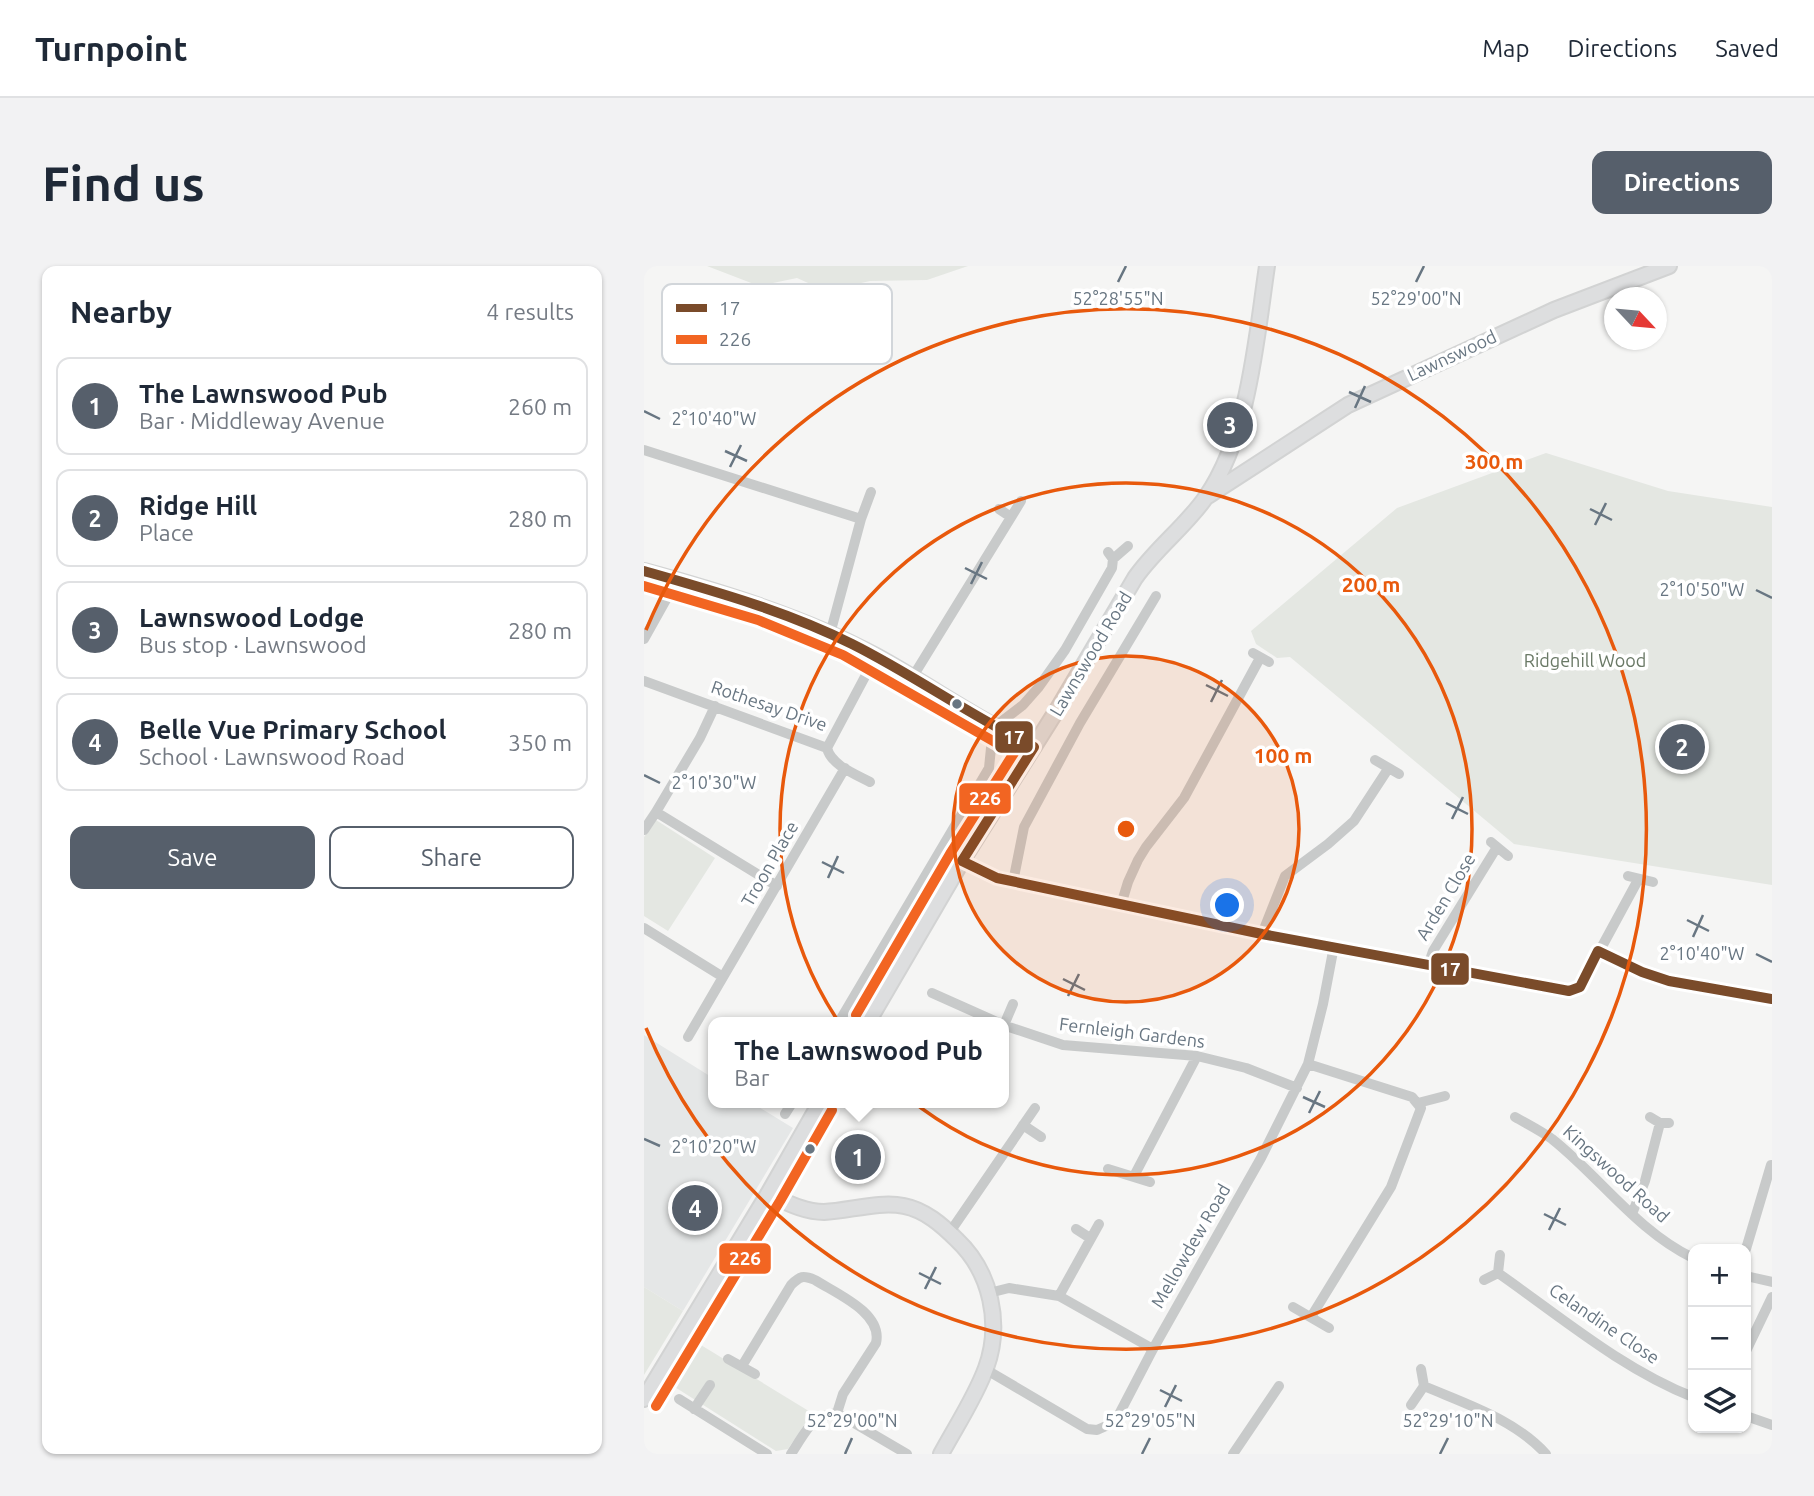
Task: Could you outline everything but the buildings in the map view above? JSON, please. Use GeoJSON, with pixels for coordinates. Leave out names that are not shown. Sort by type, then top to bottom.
{"type":"FeatureCollection","features":[{"type":"Feature","properties":{"kind":"street","name":"Lawnswood"},"geometry":{"type":"LineString","coordinates":[[1196,510],[1218,476],[1237,427],[1248,381],[1267,266]]}},
{"type":"Feature","properties":{"kind":"street","name":"Lawnswood"},"geometry":{"type":"LineString","coordinates":[[1206,497],[1348,405],[1554,310],[1669,266]]}},
{"type":"Feature","properties":{"kind":"street"},"geometry":{"type":"LineString","coordinates":[[644,450],[861,519]]}},
{"type":"Feature","properties":{"kind":"street"},"geometry":{"type":"LineString","coordinates":[[1229,450],[1236,461],[1249,471]]}},
{"type":"Feature","properties":{"kind":"street"},"geometry":{"type":"LineString","coordinates":[[830,634],[861,519],[871,492]]}},
{"type":"Feature","properties":{"kind":"street"},"geometry":{"type":"LineString","coordinates":[[912,678],[1021,501]]}},
{"type":"Feature","properties":{"kind":"street"},"geometry":{"type":"LineString","coordinates":[[999,509],[1011,517]]}},
{"type":"Feature","properties":{"kind":"street","name":"Lawnswood Road"},"geometry":{"type":"LineString","coordinates":[[871,1017],[962,861],[1135,578],[1147,561],[1196,510]]}},
{"type":"Feature","properties":{"kind":"street"},"geometry":{"type":"LineString","coordinates":[[842,1017],[989,768],[993,728],[1023,705],[1058,660],[1112,568],[1111,556],[1128,546]]}},
{"type":"Feature","properties":{"kind":"street"},"geometry":{"type":"LineString","coordinates":[[644,571],[830,634],[876,656],[993,728],[1034,747]]}},
{"type":"Feature","properties":{"kind":"street"},"geometry":{"type":"LineString","coordinates":[[644,639],[677,580]]}},
{"type":"Feature","properties":{"kind":"street"},"geometry":{"type":"LineString","coordinates":[[1013,882],[1024,827],[1080,723],[1156,596]]}},
{"type":"Feature","properties":{"kind":"street","name":"Rothesay Drive"},"geometry":{"type":"LineString","coordinates":[[644,681],[827,748],[876,656]]}},
{"type":"Feature","properties":{"kind":"street"},"geometry":{"type":"LineString","coordinates":[[1121,905],[1128,882],[1141,856],[1184,798],[1261,658]]}},
{"type":"Feature","properties":{"kind":"street"},"geometry":{"type":"LineString","coordinates":[[644,830],[700,738],[715,706]]}},
{"type":"Feature","properties":{"kind":"street"},"geometry":{"type":"LineString","coordinates":[[827,748],[828,754],[845,768],[870,782]]}},
{"type":"Feature","properties":{"kind":"street"},"geometry":{"type":"LineString","coordinates":[[1262,934],[1285,876],[1354,821],[1394,771],[1376,760]]}},
{"type":"Feature","properties":{"kind":"street","name":"Troon Place"},"geometry":{"type":"LineString","coordinates":[[688,1037],[845,768]]}},
{"type":"Feature","properties":{"kind":"street"},"geometry":{"type":"LineString","coordinates":[[656,812],[778,886]]}},
{"type":"Feature","properties":{"kind":"street","name":"Arden Close"},"geometry":{"type":"LineString","coordinates":[[1428,966],[1433,951],[1494,845],[1508,856]]}},
{"type":"Feature","properties":{"kind":"street"},"geometry":{"type":"LineString","coordinates":[[962,861],[997,878],[1013,882],[1262,934],[1569,991],[1580,987],[1633,878],[1653,883]]}},
{"type":"Feature","properties":{"kind":"street"},"geometry":{"type":"LineString","coordinates":[[644,928],[723,976]]}},
{"type":"Feature","properties":{"kind":"street","name":"Mellowdew Road"},"geometry":{"type":"LineString","coordinates":[[985,1369],[1087,1429],[1097,1430],[1115,1422],[1297,1088],[1308,1064],[1334,946]]}},
{"type":"Feature","properties":{"kind":"street"},"geometry":{"type":"LineString","coordinates":[[1598,951],[1642,972],[1669,981],[1772,999]]}},
{"type":"Feature","properties":{"kind":"street"},"geometry":{"type":"LineString","coordinates":[[932,993],[986,1017]]}},
{"type":"Feature","properties":{"kind":"street"},"geometry":{"type":"LineString","coordinates":[[1007,1017],[1013,1004]]}},
{"type":"Feature","properties":{"kind":"street","name":"Fernleigh Gardens"},"geometry":{"type":"LineString","coordinates":[[1009,1027],[1063,1045],[1197,1056],[1246,1068],[1297,1088]]}},
{"type":"Feature","properties":{"kind":"street"},"geometry":{"type":"LineString","coordinates":[[1134,1176],[1197,1056]]}},
{"type":"Feature","properties":{"kind":"street"},"geometry":{"type":"LineString","coordinates":[[1308,1064],[1412,1097],[1420,1108],[1391,1187],[1311,1317]]}},
{"type":"Feature","properties":{"kind":"street"},"geometry":{"type":"LineString","coordinates":[[1418,1102],[1444,1096]]}},
{"type":"Feature","properties":{"kind":"street"},"geometry":{"type":"LineString","coordinates":[[785,1114],[789,1108]]}},
{"type":"Feature","properties":{"kind":"street"},"geometry":{"type":"LineString","coordinates":[[644,1399],[817,1108]]}},
{"type":"Feature","properties":{"kind":"street"},"geometry":{"type":"LineString","coordinates":[[950,1232],[1035,1108]]}},
{"type":"Feature","properties":{"kind":"street","name":"Kingswood Road"},"geometry":{"type":"LineString","coordinates":[[1515,1117],[1551,1138],[1632,1214],[1688,1256]]}},
{"type":"Feature","properties":{"kind":"street"},"geometry":{"type":"LineString","coordinates":[[1632,1214],[1665,1123],[1650,1117]]}},
{"type":"Feature","properties":{"kind":"street"},"geometry":{"type":"LineString","coordinates":[[1023,1125],[1041,1137]]}},
{"type":"Feature","properties":{"kind":"street"},"geometry":{"type":"LineString","coordinates":[[1747,1244],[1768,1163]]}},
{"type":"Feature","properties":{"kind":"street"},"geometry":{"type":"LineString","coordinates":[[1108,1169],[1150,1182]]}},
{"type":"Feature","properties":{"kind":"street"},"geometry":{"type":"LineString","coordinates":[[768,1194],[810,1211],[904,1206],[919,1210],[950,1232],[978,1263],[992,1306],[992,1338],[985,1369],[941,1454]]}},
{"type":"Feature","properties":{"kind":"street"},"geometry":{"type":"LineString","coordinates":[[1059,1296],[1099,1224]]}},
{"type":"Feature","properties":{"kind":"street"},"geometry":{"type":"LineString","coordinates":[[1076,1229],[1090,1238]]}},
{"type":"Feature","properties":{"kind":"street"},"geometry":{"type":"LineString","coordinates":[[1484,1280],[1499,1273],[1500,1255]]}},
{"type":"Feature","properties":{"kind":"street","name":"Celandine Close"},"geometry":{"type":"LineString","coordinates":[[1499,1273],[1617,1357],[1688,1395]]}},
{"type":"Feature","properties":{"kind":"street"},"geometry":{"type":"LineString","coordinates":[[742,1366],[791,1285],[800,1276],[815,1280],[872,1318],[878,1334],[876,1343],[843,1394],[837,1413]]}},
{"type":"Feature","properties":{"kind":"street"},"geometry":{"type":"LineString","coordinates":[[1751,1277],[1772,1282]]}},
{"type":"Feature","properties":{"kind":"street"},"geometry":{"type":"LineString","coordinates":[[989,1293],[1009,1288],[1059,1296],[1153,1349]]}},
{"type":"Feature","properties":{"kind":"street"},"geometry":{"type":"LineString","coordinates":[[1751,1341],[1772,1297]]}},
{"type":"Feature","properties":{"kind":"street"},"geometry":{"type":"LineString","coordinates":[[1293,1307],[1329,1328]]}},
{"type":"Feature","properties":{"kind":"street"},"geometry":{"type":"LineString","coordinates":[[728,1359],[755,1374]]}},
{"type":"Feature","properties":{"kind":"street"},"geometry":{"type":"LineString","coordinates":[[1411,1405],[1424,1386],[1421,1369]]}},
{"type":"Feature","properties":{"kind":"street"},"geometry":{"type":"LineString","coordinates":[[694,1409],[710,1385]]}},
{"type":"Feature","properties":{"kind":"street"},"geometry":{"type":"LineString","coordinates":[[1233,1454],[1279,1386]]}},
{"type":"Feature","properties":{"kind":"street"},"geometry":{"type":"LineString","coordinates":[[1424,1386],[1507,1424],[1546,1454]]}},
{"type":"Feature","properties":{"kind":"street"},"geometry":{"type":"LineString","coordinates":[[679,1399],[766,1454]]}},
{"type":"Feature","properties":{"kind":"street"},"geometry":{"type":"LineString","coordinates":[[791,1454],[814,1420],[837,1413],[907,1454]]}},
{"type":"Feature","properties":{"kind":"street"},"geometry":{"type":"LineString","coordinates":[[1751,1418],[1772,1425]]}},
{"type":"Feature","properties":{"kind":"shaded area"},"geometry":{"type":"Polygon","coordinates":[[[644,1035],[708,1075],[708,1108],[760,1108],[793,1128],[683,1311],[644,1287],[644,1035]]]}},
{"type":"Feature","properties":{"kind":"green space"},"geometry":{"type":"Polygon","coordinates":[[[707,266],[968,266],[927,280],[810,284],[797,278],[754,284],[707,266]]]}},
{"type":"Feature","properties":{"kind":"green space","name":"Ridgehill Wood"},"geometry":{"type":"Polygon","coordinates":[[[1546,453],[1668,491],[1772,507],[1772,885],[1514,844],[1290,657],[1277,658],[1256,644],[1251,631],[1397,508],[1546,453]]]}},
{"type":"Feature","properties":{"kind":"green space"},"geometry":{"type":"Polygon","coordinates":[[[656,820],[715,858],[668,931],[644,916],[644,837],[656,820]]]}},
{"type":"Feature","properties":{"kind":"green space"},"geometry":{"type":"Polygon","coordinates":[[[644,1287],[683,1311],[644,1375],[644,1287]]]}},
{"type":"Feature","properties":{"kind":"green space"},"geometry":{"type":"Polygon","coordinates":[[[696,1342],[812,1413],[788,1449],[776,1451],[670,1384],[696,1342]]]}},
{"type":"Feature","properties":{"kind":"transit line","name":"17"},"geometry":{"type":"LineString","coordinates":[[644,571],[750,603],[827,632],[875,656],[1034,747],[962,861],[997,878],[1262,934],[1569,991],[1580,987],[1598,951],[1642,972],[1669,981],[1772,999]]}},
{"type":"Feature","properties":{"kind":"transit line","name":"226"},"geometry":{"type":"LineString","coordinates":[[644,586],[758,620],[843,655],[1014,753],[950,854],[856,1015]]}},
{"type":"Feature","properties":{"kind":"transit line","name":"226"},"geometry":{"type":"LineString","coordinates":[[656,1406],[832,1110]]}},
{"type":"Feature","properties":{"kind":"place","name":"Lawnswood Lodge"},"geometry":{"type":"Point","coordinates":[1230,425]}},
{"type":"Feature","properties":{"kind":"place","name":"Ridge Hill"},"geometry":{"type":"Point","coordinates":[1682,747]}},
{"type":"Feature","properties":{"kind":"place","name":"The Lawnswood Pub"},"geometry":{"type":"Point","coordinates":[858,1157]}},
{"type":"Feature","properties":{"kind":"place","name":"Belle Vue Primary School"},"geometry":{"type":"Point","coordinates":[695,1208]}}]}
